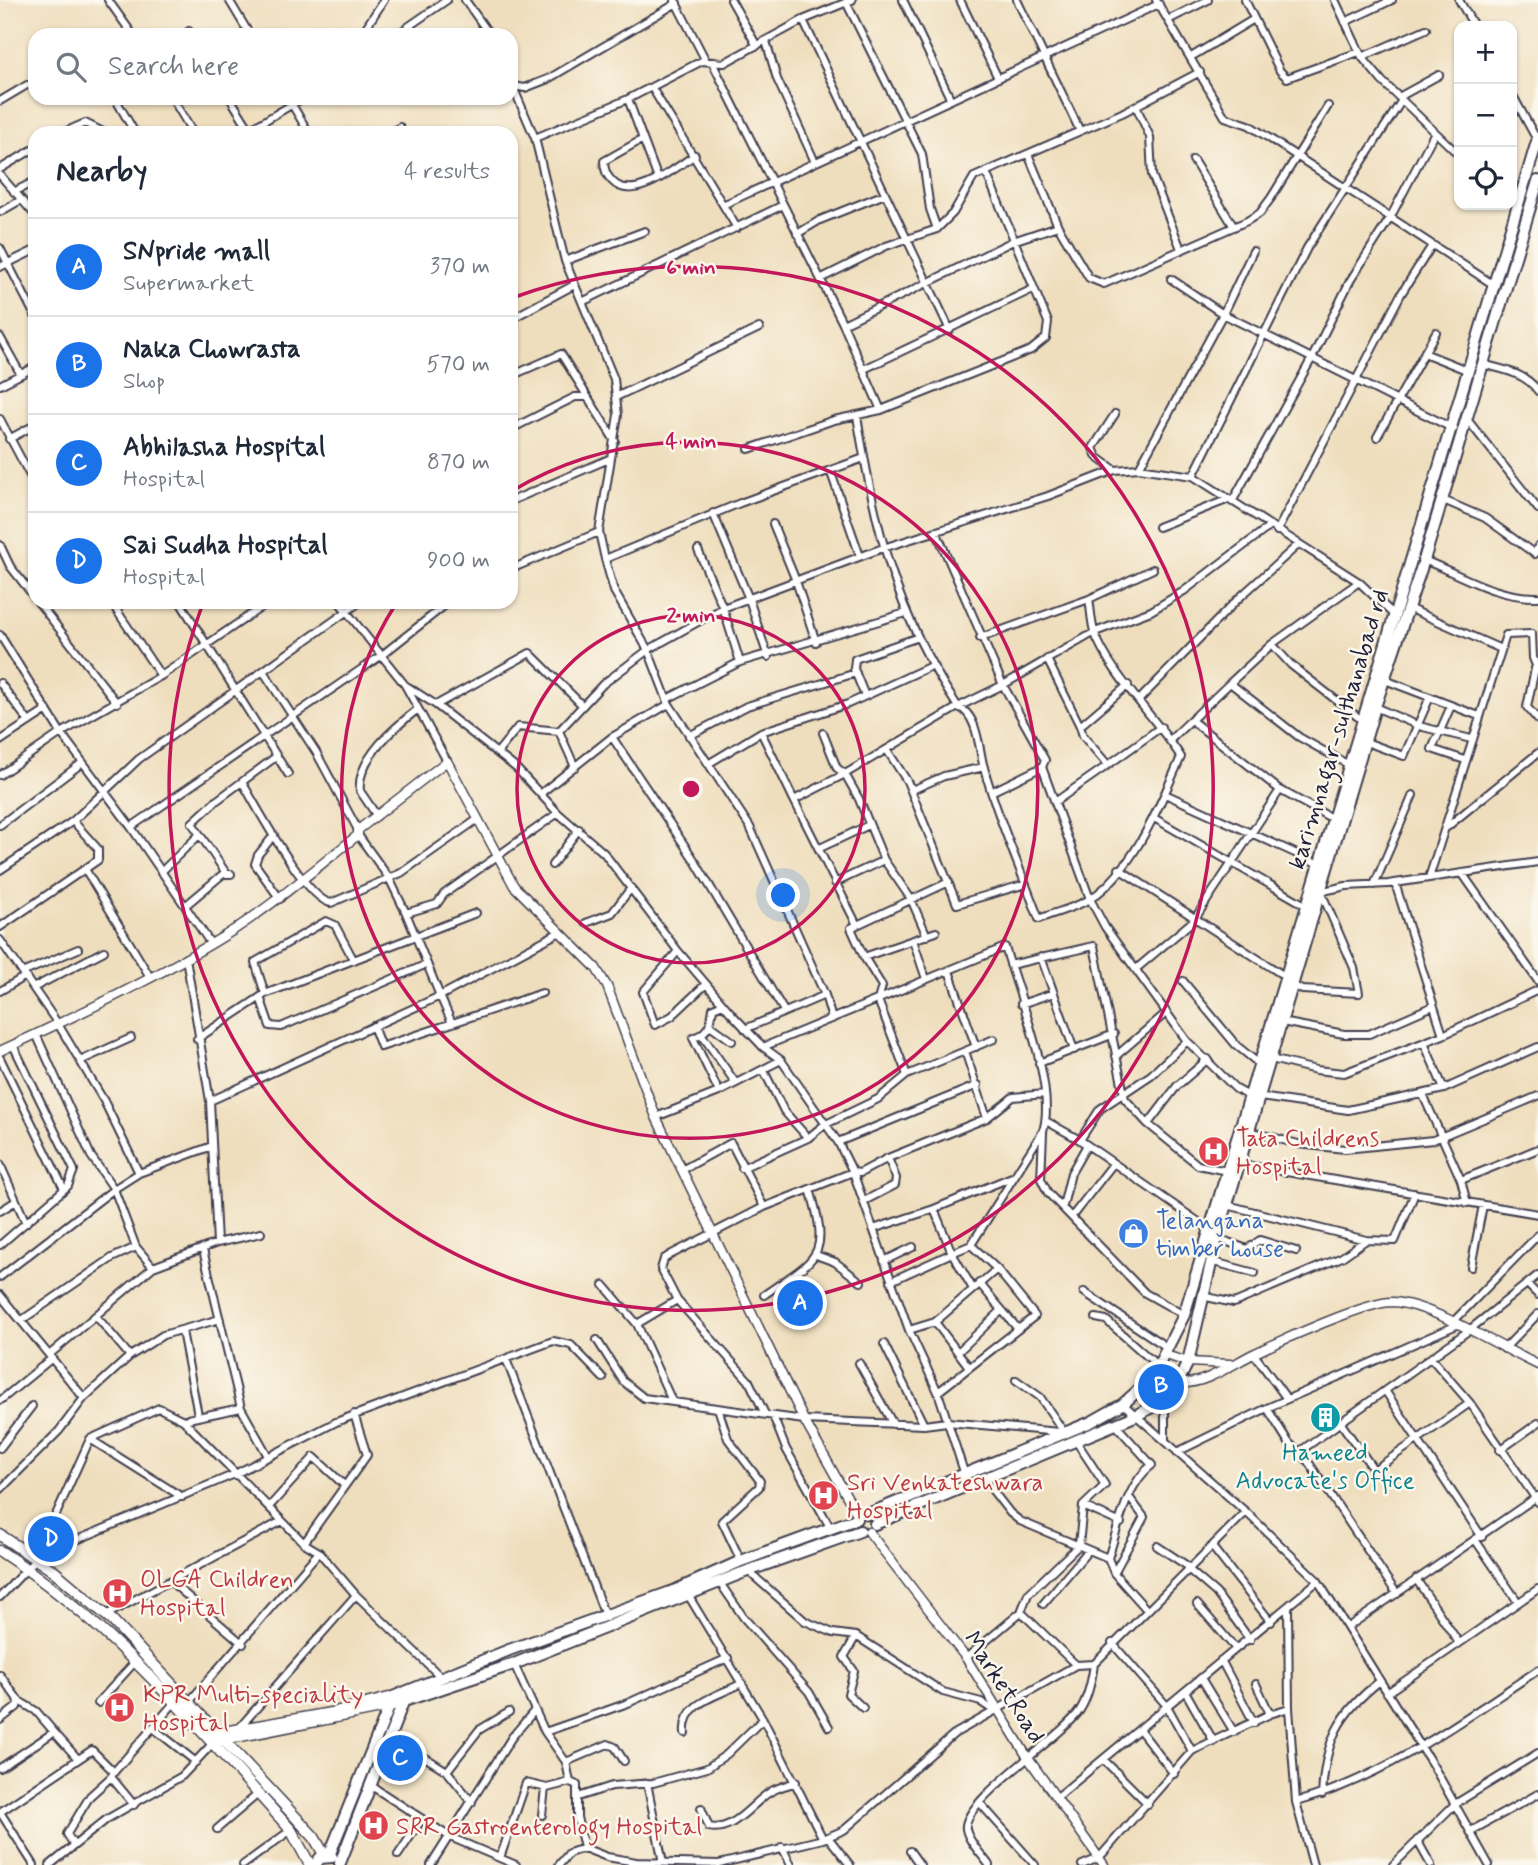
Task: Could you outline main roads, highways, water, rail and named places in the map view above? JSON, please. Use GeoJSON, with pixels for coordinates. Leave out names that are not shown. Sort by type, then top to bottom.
{"type":"FeatureCollection","features":[{"type":"Feature","properties":{"kind":"highway","name":"karimnagar-sulthanabad rd"},"geometry":{"type":"LineString","coordinates":[[1517,197],[1538,139]]}},
{"type":"Feature","properties":{"kind":"highway"},"geometry":{"type":"LineString","coordinates":[[313,1865],[327,1856],[398,1700],[442,1678],[688,1595],[868,1529],[989,1475],[1135,1416],[1165,1400],[1180,1383],[1188,1362],[1210,1261],[1249,1130],[1254,1097],[1271,1059],[1282,1022],[1312,897],[1366,742],[1408,608],[1419,558],[1441,499],[1457,430],[1466,418],[1538,184]]}},
{"type":"Feature","properties":{"kind":"highway","name":"karimnagar-sulthanabad rd"},"geometry":{"type":"LineString","coordinates":[[861,1516],[1065,1432],[1123,1404],[1160,1368],[1184,1315],[1227,1171],[1254,1097],[1258,1063],[1290,981],[1319,864],[1349,765],[1395,616],[1419,558],[1457,430],[1469,371],[1496,286],[1513,210]]}},
{"type":"Feature","properties":{"kind":"highway"},"geometry":{"type":"LineString","coordinates":[[861,1516],[868,1529]]}},
{"type":"Feature","properties":{"kind":"highway"},"geometry":{"type":"LineString","coordinates":[[861,1516],[868,1529]]}},
{"type":"Feature","properties":{"kind":"highway"},"geometry":{"type":"LineString","coordinates":[[398,1700],[514,1664],[741,1561],[861,1516]]}},
{"type":"Feature","properties":{"kind":"highway"},"geometry":{"type":"LineString","coordinates":[[327,1856],[340,1864],[389,1735],[398,1700]]}},
{"type":"Feature","properties":{"kind":"main road"},"geometry":{"type":"LineString","coordinates":[[0,1535],[38,1561],[106,1615],[314,1837],[327,1856]]}},
{"type":"Feature","properties":{"kind":"main road"},"geometry":{"type":"LineString","coordinates":[[0,1551],[80,1609],[134,1662],[291,1830],[313,1865]]}},
{"type":"Feature","properties":{"kind":"main road"},"geometry":{"type":"LineString","coordinates":[[220,1736],[398,1700]]}},
{"type":"Feature","properties":{"kind":"main road"},"geometry":{"type":"LineString","coordinates":[[209,1741],[240,1727],[398,1700]]}},
{"type":"Feature","properties":{"kind":"place","name":"Tata Childrens Hospital"},"geometry":{"type":"Point","coordinates":[1213,1152]}},
{"type":"Feature","properties":{"kind":"place","name":"Telangana timber house"},"geometry":{"type":"Point","coordinates":[1133,1234]}},
{"type":"Feature","properties":{"kind":"place","name":"SNpride mall"},"geometry":{"type":"Point","coordinates":[800,1303]}},
{"type":"Feature","properties":{"kind":"place","name":"Naka Chowrasta"},"geometry":{"type":"Point","coordinates":[1161,1387]}},
{"type":"Feature","properties":{"kind":"place","name":"Hameed Advocate's Office"},"geometry":{"type":"Point","coordinates":[1325,1418]}},
{"type":"Feature","properties":{"kind":"place","name":"Sri Venkateshwara Hospital"},"geometry":{"type":"Point","coordinates":[824,1496]}},
{"type":"Feature","properties":{"kind":"place","name":"Sai Sudha Hospital"},"geometry":{"type":"Point","coordinates":[51,1539]}},
{"type":"Feature","properties":{"kind":"place","name":"OLGA Children Hospital"},"geometry":{"type":"Point","coordinates":[117,1593]}},
{"type":"Feature","properties":{"kind":"place","name":"KPR Multi-speciality Hospital"},"geometry":{"type":"Point","coordinates":[120,1708]}},
{"type":"Feature","properties":{"kind":"place","name":"Abhilasha Hospital"},"geometry":{"type":"Point","coordinates":[400,1758]}},
{"type":"Feature","properties":{"kind":"place","name":"SRR Gastroenterology Hospital"},"geometry":{"type":"Point","coordinates":[373,1826]}}]}
